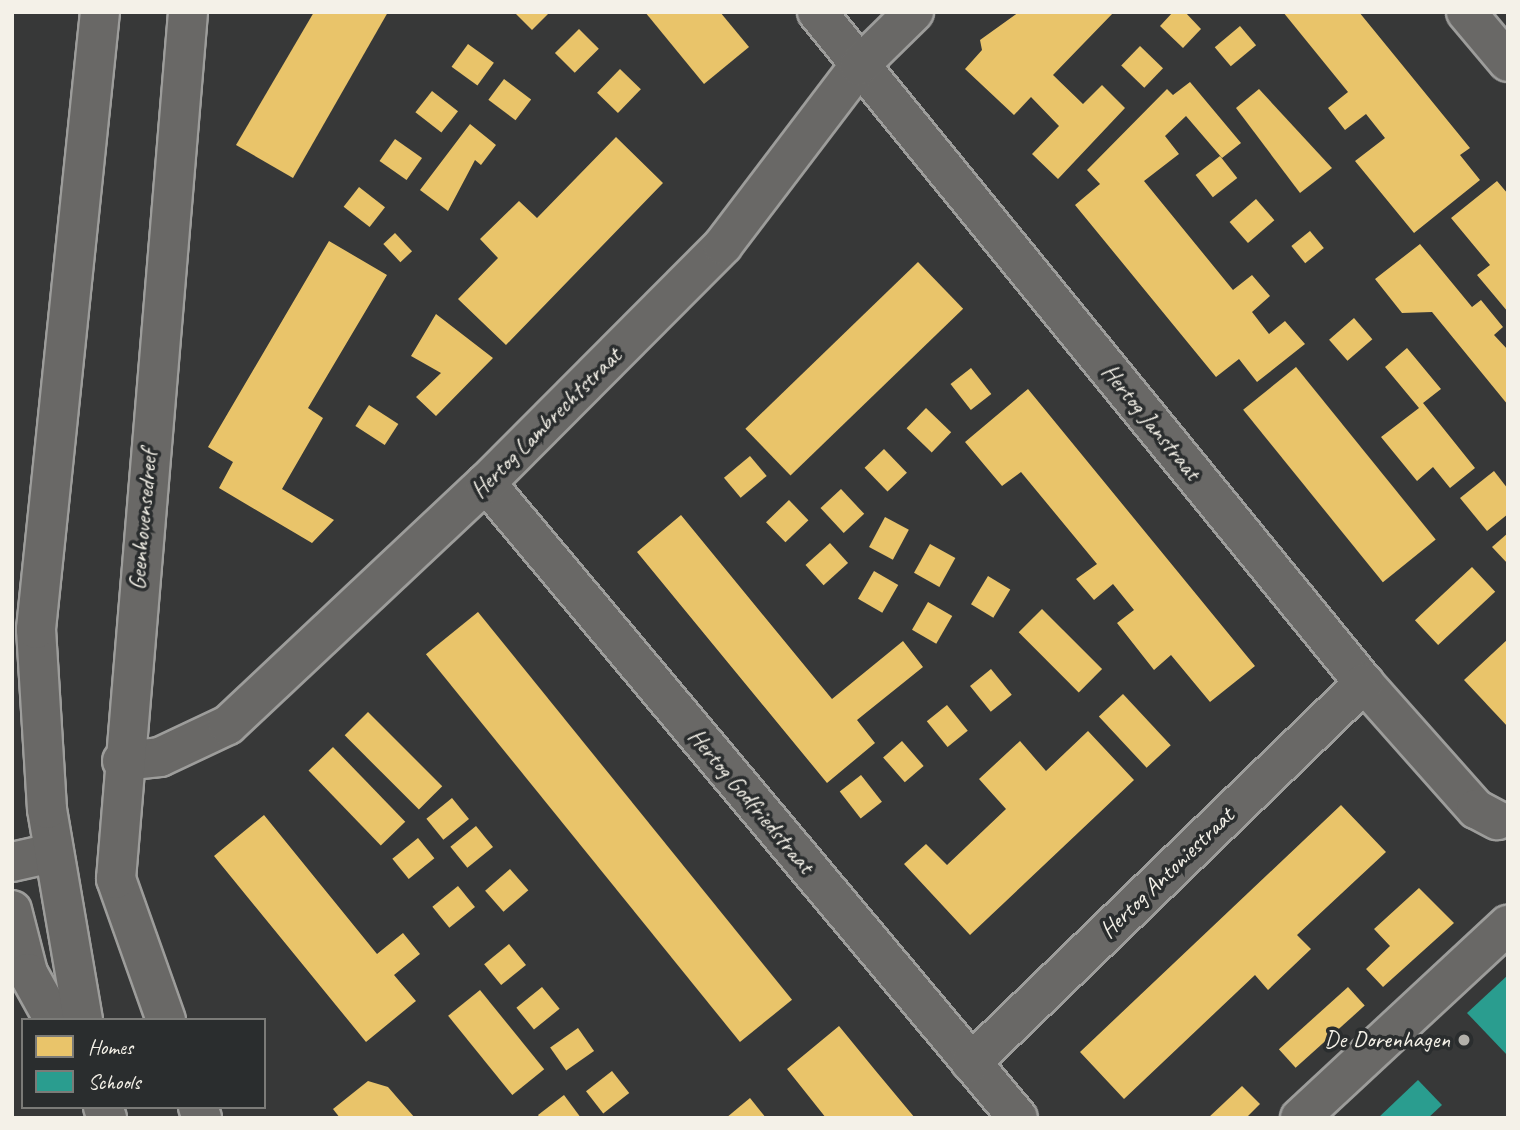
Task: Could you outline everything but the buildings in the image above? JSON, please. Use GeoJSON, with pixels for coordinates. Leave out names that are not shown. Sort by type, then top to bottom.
{"type":"FeatureCollection","features":[{"type":"Feature","properties":{"kind":"street"},"geometry":{"type":"LineString","coordinates":[[83,1018],[52,853],[36,629],[100,12]]}},
{"type":"Feature","properties":{"kind":"street","name":"Geenhovensedreef"},"geometry":{"type":"LineString","coordinates":[[165,1018],[116,879],[122,761],[188,12]]}},
{"type":"Feature","properties":{"kind":"street","name":"Hertog Janstraat"},"geometry":{"type":"LineString","coordinates":[[817,12],[1364,682],[1476,809],[1504,824]]}},
{"type":"Feature","properties":{"kind":"street","name":"Hertog Lambrechtstraat"},"geometry":{"type":"LineString","coordinates":[[122,761],[160,757],[228,725],[486,483],[723,244],[859,66],[914,12]]}},
{"type":"Feature","properties":{"kind":"street"},"geometry":{"type":"LineString","coordinates":[[1466,12],[1508,62]]}},
{"type":"Feature","properties":{"kind":"street","name":"Hertog Godfriedstraat"},"geometry":{"type":"LineString","coordinates":[[486,483],[1018,1118]]}},
{"type":"Feature","properties":{"kind":"street"},"geometry":{"type":"LineString","coordinates":[[12,694],[36,629]]}},
{"type":"Feature","properties":{"kind":"street","name":"Hertog Antoniestraat"},"geometry":{"type":"LineString","coordinates":[[971,1063],[1364,682]]}},
{"type":"Feature","properties":{"kind":"street"},"geometry":{"type":"LineString","coordinates":[[12,862],[52,853]]}},
{"type":"Feature","properties":{"kind":"street"},"geometry":{"type":"LineString","coordinates":[[12,910],[28,973],[53,1018]]}},
{"type":"Feature","properties":{"kind":"street"},"geometry":{"type":"LineString","coordinates":[[1300,1118],[1508,925]]}},
{"type":"Feature","properties":{"kind":"place","name":"De Dorenhagen"},"geometry":{"type":"Point","coordinates":[1464,1040]}}]}
